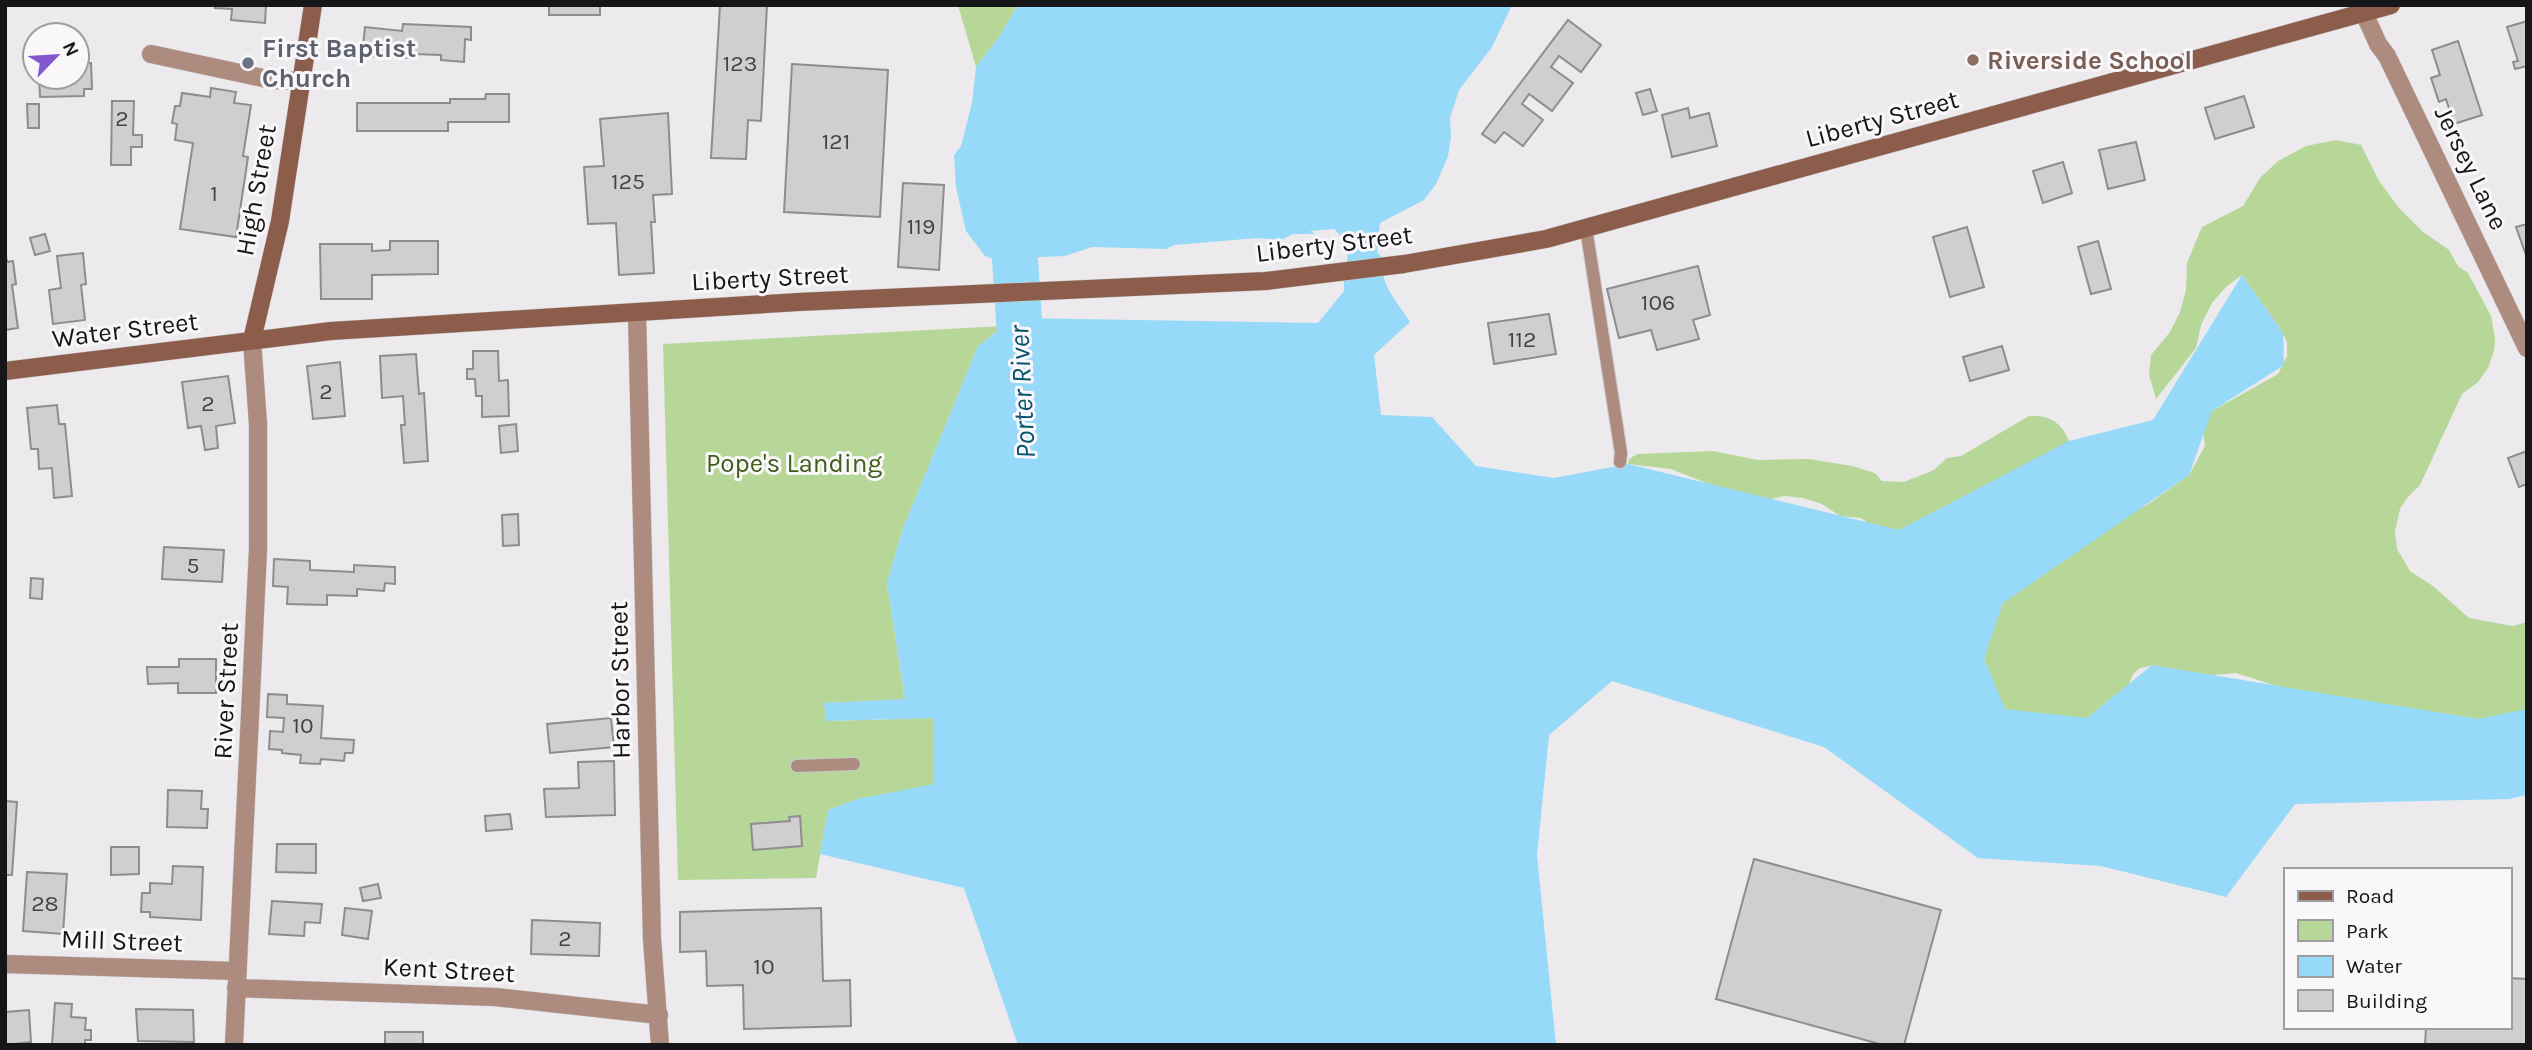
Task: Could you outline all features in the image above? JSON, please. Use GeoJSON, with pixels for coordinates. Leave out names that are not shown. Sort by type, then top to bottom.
{"type":"FeatureCollection","features":[{"type":"Feature","properties":{"kind":"street","name":"High Street"},"geometry":{"type":"LineString","coordinates":[[252,340],[280,221],[313,5]]}},
{"type":"Feature","properties":{"kind":"street","name":"Liberty Street"},"geometry":{"type":"LineString","coordinates":[[252,340],[331,331],[637,313],[1266,281],[1404,264],[1546,240],[2391,5]]}},
{"type":"Feature","properties":{"kind":"street","name":"Jersey Lane"},"geometry":{"type":"LineString","coordinates":[[2364,13],[2527,348]]}},
{"type":"Feature","properties":{"kind":"street"},"geometry":{"type":"LineString","coordinates":[[151,54],[272,80],[301,81]]}},
{"type":"Feature","properties":{"kind":"street","name":"Harbor Street"},"geometry":{"type":"LineString","coordinates":[[637,313],[652,939],[660,1045]]}},
{"type":"Feature","properties":{"kind":"street","name":"Water Street"},"geometry":{"type":"LineString","coordinates":[[5,371],[252,340]]}},
{"type":"Feature","properties":{"kind":"street","name":"River Street"},"geometry":{"type":"LineString","coordinates":[[234,1045],[259,508],[258,424],[252,340]]}},
{"type":"Feature","properties":{"kind":"street","name":"Mill Street"},"geometry":{"type":"LineString","coordinates":[[5,964],[237,979]]}},
{"type":"Feature","properties":{"kind":"street","name":"Kent Street"},"geometry":{"type":"LineString","coordinates":[[237,979],[495,997],[659,1015]]}},
{"type":"Feature","properties":{"kind":"lane"},"geometry":{"type":"LineString","coordinates":[[1586,228],[1621,453],[1620,462]]}},
{"type":"Feature","properties":{"kind":"lane"},"geometry":{"type":"LineString","coordinates":[[797,766],[854,764]]}},
{"type":"Feature","properties":{"kind":"green space"},"geometry":{"type":"Polygon","coordinates":[[[958,5],[1018,5],[999,37],[976,67],[958,5]]]}},
{"type":"Feature","properties":{"kind":"green space"},"geometry":{"type":"Polygon","coordinates":[[[2336,140],[2361,145],[2379,181],[2399,208],[2422,231],[2449,250],[2458,266],[2468,273],[2491,316],[2495,338],[2488,368],[2478,382],[2462,394],[2420,485],[2400,509],[2395,531],[2397,549],[2410,571],[2433,586],[2469,618],[2513,626],[2527,622],[2527,712],[2478,719],[2283,688],[2236,673],[2193,677],[2154,665],[2140,668],[2133,674],[2129,684],[2087,718],[2068,719],[2005,709],[1984,659],[1995,614],[2003,603],[2088,533],[2147,505],[2189,475],[2205,446],[2203,431],[2212,411],[2278,374],[2287,356],[2287,342],[2279,327],[2242,275],[2226,287],[2212,303],[2201,325],[2196,348],[2156,399],[2149,375],[2151,355],[2170,332],[2180,312],[2186,290],[2187,263],[2202,227],[2243,206],[2260,178],[2278,161],[2306,146],[2336,140]]]}},
{"type":"Feature","properties":{"kind":"green space","name":"Pope's Landing"},"geometry":{"type":"Polygon","coordinates":[[[1004,326],[978,346],[902,531],[887,583],[905,700],[825,703],[827,721],[934,718],[934,785],[858,799],[828,810],[816,878],[678,880],[663,344],[1004,326]]]}},
{"type":"Feature","properties":{"kind":"green space"},"geometry":{"type":"Polygon","coordinates":[[[2029,416],[2054,421],[2063,429],[2069,441],[2063,448],[1904,530],[1870,524],[1861,518],[1840,516],[1822,504],[1803,498],[1784,496],[1763,501],[1671,469],[1628,464],[1629,459],[1637,454],[1713,451],[1758,460],[1809,459],[1852,466],[1875,473],[1882,481],[1904,482],[1934,470],[1947,458],[1961,456],[2029,416]]]}},
{"type":"Feature","properties":{"kind":"water"},"geometry":{"type":"Polygon","coordinates":[[[1018,5],[1512,5],[1492,47],[1459,90],[1450,118],[1448,156],[1436,184],[1424,200],[1380,223],[1377,252],[1383,259],[1386,284],[1410,322],[1374,355],[1381,415],[1432,417],[1476,466],[1554,478],[1628,464],[1899,530],[2069,441],[2153,420],[2242,275],[2283,333],[2284,365],[2212,411],[2189,475],[2003,603],[1984,659],[2005,709],[2087,718],[2152,665],[2478,719],[2527,709],[2527,795],[2509,799],[2295,804],[2226,897],[2101,866],[1978,858],[1824,747],[1612,681],[1549,735],[1537,855],[1556,1045],[1018,1045],[964,888],[820,854],[828,810],[858,799],[934,784],[933,718],[826,721],[824,703],[905,699],[887,583],[902,531],[978,346],[1015,318],[1318,323],[1344,291],[1347,251],[1334,229],[1310,231],[1316,234],[1293,234],[1281,240],[1258,238],[1174,245],[1166,249],[1092,247],[1065,256],[993,259],[985,256],[966,231],[956,187],[954,155],[961,146],[972,103],[976,67],[999,37],[1018,5]]]}},
{"type":"Feature","properties":{"kind":"building"},"geometry":{"type":"Polygon","coordinates":[[[215,5],[266,5],[265,23],[231,20],[232,9],[215,8],[215,5]]]}},
{"type":"Feature","properties":{"kind":"building"},"geometry":{"type":"Polygon","coordinates":[[[549,5],[600,5],[600,15],[549,15],[549,5]]]}},
{"type":"Feature","properties":{"kind":"building"},"geometry":{"type":"Polygon","coordinates":[[[720,5],[767,5],[761,121],[748,120],[746,159],[711,158],[720,5]]]}},
{"type":"Feature","properties":{"kind":"building"},"geometry":{"type":"Polygon","coordinates":[[[1568,20],[1601,45],[1581,72],[1559,56],[1551,67],[1573,83],[1552,111],[1529,94],[1522,104],[1543,120],[1523,146],[1504,132],[1495,143],[1482,134],[1568,20]]]}},
{"type":"Feature","properties":{"kind":"building"},"geometry":{"type":"Polygon","coordinates":[[[2527,21],[2527,66],[2515,69],[2513,62],[2518,61],[2507,27],[2527,21]]]}},
{"type":"Feature","properties":{"kind":"building"},"geometry":{"type":"Polygon","coordinates":[[[403,24],[471,27],[471,40],[465,39],[464,62],[441,60],[441,55],[413,54],[413,58],[362,56],[365,27],[402,31],[403,24]]]}},
{"type":"Feature","properties":{"kind":"building"},"geometry":{"type":"Polygon","coordinates":[[[2458,41],[2482,115],[2454,124],[2446,99],[2439,102],[2431,78],[2440,75],[2432,50],[2458,41]]]}},
{"type":"Feature","properties":{"kind":"building"},"geometry":{"type":"Polygon","coordinates":[[[792,64],[888,70],[880,217],[784,212],[792,64]]]}},
{"type":"Feature","properties":{"kind":"building"},"geometry":{"type":"Polygon","coordinates":[[[211,88],[236,92],[234,103],[251,105],[243,156],[248,157],[236,237],[180,229],[193,143],[175,140],[177,124],[172,123],[175,106],[180,106],[182,93],[210,97],[211,88]]]}},
{"type":"Feature","properties":{"kind":"building"},"geometry":{"type":"Polygon","coordinates":[[[1650,89],[1657,111],[1643,115],[1636,93],[1650,89]]]}},
{"type":"Feature","properties":{"kind":"building"},"geometry":{"type":"Polygon","coordinates":[[[40,91],[84,91],[84,96],[40,97],[40,91]]]}},
{"type":"Feature","properties":{"kind":"building"},"geometry":{"type":"Polygon","coordinates":[[[486,94],[509,94],[509,122],[448,122],[448,131],[357,131],[357,103],[450,103],[450,99],[485,99],[486,94]]]}},
{"type":"Feature","properties":{"kind":"building"},"geometry":{"type":"Polygon","coordinates":[[[2244,96],[2254,127],[2215,139],[2205,108],[2244,96]]]}},
{"type":"Feature","properties":{"kind":"building"},"geometry":{"type":"Polygon","coordinates":[[[112,101],[134,101],[133,135],[142,135],[142,147],[131,147],[131,165],[111,165],[112,101]]]}},
{"type":"Feature","properties":{"kind":"building"},"geometry":{"type":"Polygon","coordinates":[[[27,104],[39,104],[39,128],[28,128],[27,104]]]}},
{"type":"Feature","properties":{"kind":"building"},"geometry":{"type":"Polygon","coordinates":[[[1688,108],[1690,118],[1709,113],[1717,146],[1672,157],[1662,115],[1688,108]]]}},
{"type":"Feature","properties":{"kind":"building"},"geometry":{"type":"Polygon","coordinates":[[[668,113],[672,194],[653,195],[655,222],[651,222],[654,273],[619,275],[616,223],[588,224],[584,167],[604,166],[600,119],[668,113]]]}},
{"type":"Feature","properties":{"kind":"building"},"geometry":{"type":"Polygon","coordinates":[[[2136,142],[2145,180],[2108,189],[2099,150],[2136,142]]]}},
{"type":"Feature","properties":{"kind":"building"},"geometry":{"type":"Polygon","coordinates":[[[2063,162],[2072,193],[2043,203],[2033,171],[2063,162]]]}},
{"type":"Feature","properties":{"kind":"building"},"geometry":{"type":"Polygon","coordinates":[[[903,183],[944,185],[939,270],[898,267],[903,183]]]}},
{"type":"Feature","properties":{"kind":"building"},"geometry":{"type":"Polygon","coordinates":[[[2527,224],[2527,258],[2516,227],[2527,224]]]}},
{"type":"Feature","properties":{"kind":"building"},"geometry":{"type":"Polygon","coordinates":[[[1967,227],[1984,287],[1950,297],[1933,237],[1967,227]]]}},
{"type":"Feature","properties":{"kind":"building"},"geometry":{"type":"Polygon","coordinates":[[[45,234],[50,251],[35,255],[30,238],[45,234]]]}},
{"type":"Feature","properties":{"kind":"building"},"geometry":{"type":"Polygon","coordinates":[[[390,241],[438,241],[438,274],[372,275],[372,299],[321,299],[320,244],[372,244],[372,251],[390,250],[390,241]]]}},
{"type":"Feature","properties":{"kind":"building"},"geometry":{"type":"Polygon","coordinates":[[[2098,241],[2111,289],[2091,294],[2078,247],[2098,241]]]}},
{"type":"Feature","properties":{"kind":"building"},"geometry":{"type":"Polygon","coordinates":[[[5,250],[7,262],[13,261],[16,284],[12,285],[18,328],[5,330],[5,250]]]}},
{"type":"Feature","properties":{"kind":"building"},"geometry":{"type":"Polygon","coordinates":[[[83,253],[86,284],[81,285],[85,320],[53,324],[49,290],[61,288],[57,256],[83,253]]]}},
{"type":"Feature","properties":{"kind":"building"},"geometry":{"type":"Polygon","coordinates":[[[1698,266],[1710,315],[1693,320],[1699,339],[1657,350],[1651,330],[1619,338],[1607,289],[1698,266]]]}},
{"type":"Feature","properties":{"kind":"building"},"geometry":{"type":"Polygon","coordinates":[[[1549,314],[1556,354],[1494,364],[1488,323],[1549,314]]]}},
{"type":"Feature","properties":{"kind":"building"},"geometry":{"type":"Polygon","coordinates":[[[2002,346],[2009,370],[1970,381],[1963,357],[2002,346]]]}},
{"type":"Feature","properties":{"kind":"building"},"geometry":{"type":"Polygon","coordinates":[[[473,351],[498,351],[499,381],[508,380],[509,416],[482,417],[482,396],[476,396],[475,379],[467,379],[467,369],[473,369],[473,351]]]}},
{"type":"Feature","properties":{"kind":"building"},"geometry":{"type":"Polygon","coordinates":[[[416,354],[419,394],[424,393],[428,461],[404,463],[401,425],[405,425],[403,396],[382,398],[380,356],[416,354]]]}},
{"type":"Feature","properties":{"kind":"building"},"geometry":{"type":"Polygon","coordinates":[[[340,362],[345,416],[313,419],[307,366],[340,362]]]}},
{"type":"Feature","properties":{"kind":"building"},"geometry":{"type":"Polygon","coordinates":[[[228,376],[235,423],[216,426],[218,448],[205,450],[201,426],[188,428],[182,382],[228,376]]]}},
{"type":"Feature","properties":{"kind":"building"},"geometry":{"type":"Polygon","coordinates":[[[57,405],[59,424],[65,424],[72,496],[54,498],[52,468],[39,469],[38,449],[31,449],[27,408],[57,405]]]}},
{"type":"Feature","properties":{"kind":"building"},"geometry":{"type":"Polygon","coordinates":[[[516,424],[518,451],[501,453],[499,426],[516,424]]]}},
{"type":"Feature","properties":{"kind":"building"},"geometry":{"type":"Polygon","coordinates":[[[2527,451],[2527,484],[2519,487],[2508,458],[2527,451]]]}},
{"type":"Feature","properties":{"kind":"building"},"geometry":{"type":"Polygon","coordinates":[[[518,514],[519,545],[503,546],[502,515],[518,514]]]}},
{"type":"Feature","properties":{"kind":"building"},"geometry":{"type":"Polygon","coordinates":[[[164,547],[224,550],[222,582],[162,579],[164,547]]]}},
{"type":"Feature","properties":{"kind":"building"},"geometry":{"type":"Polygon","coordinates":[[[274,559],[310,561],[310,570],[354,572],[354,565],[395,567],[395,584],[385,583],[384,591],[357,589],[357,596],[327,595],[327,605],[287,604],[288,587],[273,586],[274,559]]]}},
{"type":"Feature","properties":{"kind":"building"},"geometry":{"type":"Polygon","coordinates":[[[31,578],[43,579],[42,599],[30,598],[31,578]]]}},
{"type":"Feature","properties":{"kind":"building"},"geometry":{"type":"Polygon","coordinates":[[[179,659],[216,659],[216,693],[178,693],[178,683],[148,684],[147,667],[179,667],[179,659]]]}},
{"type":"Feature","properties":{"kind":"building"},"geometry":{"type":"Polygon","coordinates":[[[268,694],[287,695],[287,704],[323,706],[321,738],[354,740],[353,753],[345,753],[344,761],[321,759],[320,764],[300,763],[301,755],[269,749],[270,731],[283,732],[284,718],[267,717],[268,694]]]}},
{"type":"Feature","properties":{"kind":"building"},"geometry":{"type":"Polygon","coordinates":[[[611,718],[614,747],[550,753],[547,724],[611,718]]]}},
{"type":"Feature","properties":{"kind":"building"},"geometry":{"type":"Polygon","coordinates":[[[614,761],[615,815],[546,817],[544,789],[579,788],[578,762],[614,761]]]}},
{"type":"Feature","properties":{"kind":"building"},"geometry":{"type":"Polygon","coordinates":[[[168,790],[202,791],[201,809],[208,809],[207,828],[167,827],[168,790]]]}},
{"type":"Feature","properties":{"kind":"building"},"geometry":{"type":"Polygon","coordinates":[[[5,801],[17,802],[12,875],[5,875],[5,801]]]}},
{"type":"Feature","properties":{"kind":"building"},"geometry":{"type":"Polygon","coordinates":[[[510,814],[512,829],[486,831],[485,816],[510,814]]]}},
{"type":"Feature","properties":{"kind":"building"},"geometry":{"type":"Polygon","coordinates":[[[800,816],[802,846],[753,850],[751,824],[790,821],[789,817],[800,816]]]}},
{"type":"Feature","properties":{"kind":"building"},"geometry":{"type":"Polygon","coordinates":[[[277,844],[316,844],[316,873],[276,872],[277,844]]]}},
{"type":"Feature","properties":{"kind":"building"},"geometry":{"type":"Polygon","coordinates":[[[111,847],[139,847],[139,874],[111,875],[111,847]]]}},
{"type":"Feature","properties":{"kind":"building"},"geometry":{"type":"Polygon","coordinates":[[[1754,859],[1941,910],[1904,1045],[1883,1045],[1716,999],[1754,859]]]}},
{"type":"Feature","properties":{"kind":"building"},"geometry":{"type":"Polygon","coordinates":[[[173,866],[203,867],[201,920],[150,917],[150,912],[141,912],[142,893],[150,893],[150,883],[172,884],[173,866]]]}},
{"type":"Feature","properties":{"kind":"building"},"geometry":{"type":"Polygon","coordinates":[[[27,872],[67,874],[63,934],[23,931],[27,872]]]}},
{"type":"Feature","properties":{"kind":"building"},"geometry":{"type":"Polygon","coordinates":[[[378,884],[381,898],[363,901],[360,888],[378,884]]]}},
{"type":"Feature","properties":{"kind":"building"},"geometry":{"type":"Polygon","coordinates":[[[272,901],[322,904],[320,923],[305,922],[304,936],[269,934],[272,901]]]}},
{"type":"Feature","properties":{"kind":"building"},"geometry":{"type":"Polygon","coordinates":[[[345,908],[372,911],[368,939],[342,935],[345,908]]]}},
{"type":"Feature","properties":{"kind":"building"},"geometry":{"type":"Polygon","coordinates":[[[821,908],[823,981],[850,980],[851,1026],[744,1029],[743,985],[707,986],[706,951],[680,952],[680,912],[821,908]]]}},
{"type":"Feature","properties":{"kind":"building"},"geometry":{"type":"Polygon","coordinates":[[[532,920],[600,923],[599,956],[531,954],[532,920]]]}},
{"type":"Feature","properties":{"kind":"building"},"geometry":{"type":"Polygon","coordinates":[[[2511,978],[2527,979],[2527,1045],[2425,1045],[2426,1029],[2511,1029],[2511,978]]]}},
{"type":"Feature","properties":{"kind":"building"},"geometry":{"type":"Polygon","coordinates":[[[55,1003],[72,1004],[71,1017],[86,1018],[85,1030],[91,1030],[91,1040],[85,1040],[85,1045],[52,1045],[55,1003]]]}},
{"type":"Feature","properties":{"kind":"building"},"geometry":{"type":"Polygon","coordinates":[[[136,1009],[193,1010],[194,1042],[138,1041],[136,1009]]]}},
{"type":"Feature","properties":{"kind":"building"},"geometry":{"type":"Polygon","coordinates":[[[29,1010],[31,1042],[5,1045],[5,1012],[29,1010]]]}},
{"type":"Feature","properties":{"kind":"building"},"geometry":{"type":"Polygon","coordinates":[[[385,1032],[423,1032],[423,1045],[385,1045],[385,1032]]]}},
{"type":"Feature","properties":{"kind":"waterway","name":"Porter River"},"geometry":{"type":"LineString","coordinates":[[1011,198],[1023,381]]}},
{"type":"Feature","properties":{"kind":"place","name":"Riverside School"},"geometry":{"type":"Point","coordinates":[1973,60]}},
{"type":"Feature","properties":{"kind":"place","name":"First Baptist Church"},"geometry":{"type":"Point","coordinates":[248,63]}}]}
